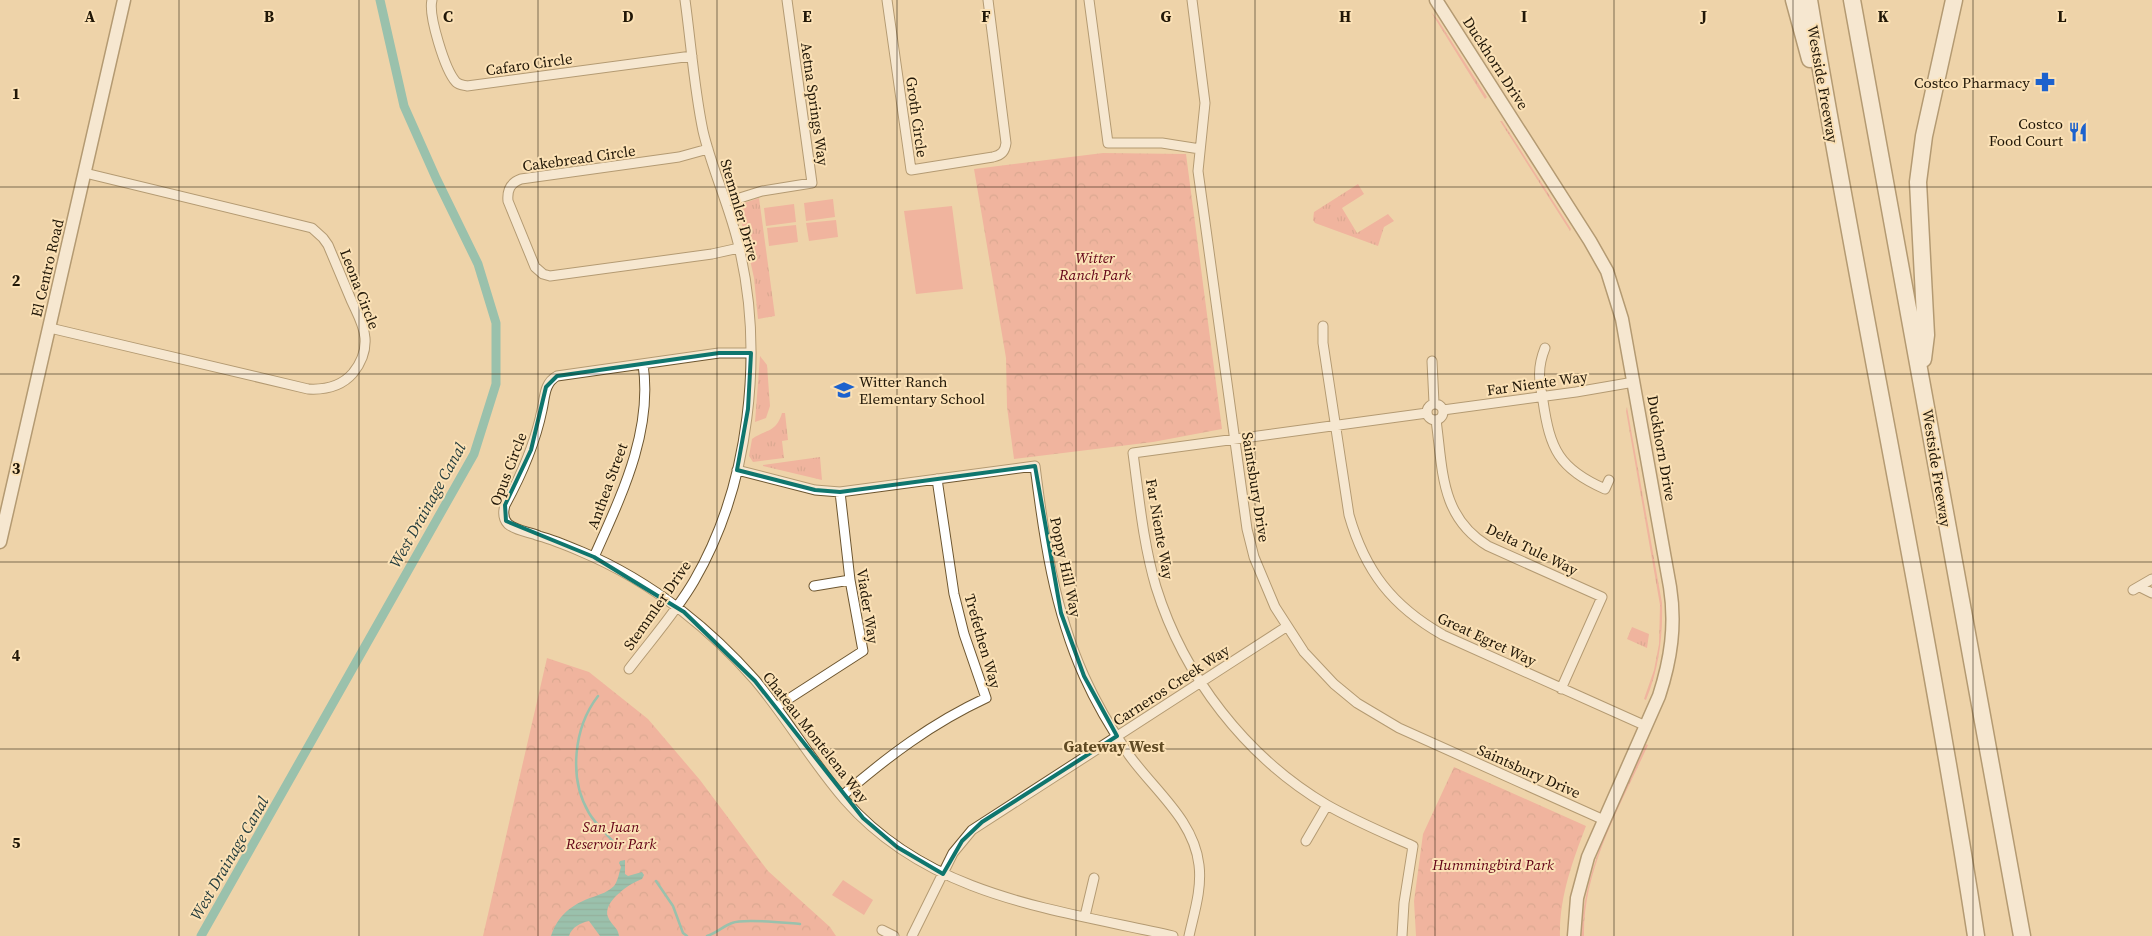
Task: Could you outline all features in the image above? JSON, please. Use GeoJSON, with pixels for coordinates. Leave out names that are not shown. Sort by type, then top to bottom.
{"type":"FeatureCollection","features":[{"type":"Feature","properties":{"kind":"highway"},"geometry":{"type":"LineString","coordinates":[[1794,0],[1834,148]]}},
{"type":"Feature","properties":{"kind":"highway","name":"Westside Freeway"},"geometry":{"type":"LineString","coordinates":[[1809,0],[1834,148],[1957,813],[1976,936]]}},
{"type":"Feature","properties":{"kind":"highway","name":"Westside Freeway"},"geometry":{"type":"LineString","coordinates":[[1852,0],[1922,376],[1946,526],[2022,936]]}},
{"type":"Feature","properties":{"kind":"highway"},"geometry":{"type":"LineString","coordinates":[[1922,376],[1926,335],[1918,182],[1924,136],[1954,0]]}},
{"type":"Feature","properties":{"kind":"street","name":"El Centro Road"},"geometry":{"type":"LineString","coordinates":[[0,542],[2,522],[50,328],[124,0]]}},
{"type":"Feature","properties":{"kind":"street","name":"Cafaro Circle"},"geometry":{"type":"LineString","coordinates":[[432,0],[435,32],[439,45],[453,77],[461,85],[467,86],[692,56]]}},
{"type":"Feature","properties":{"kind":"street","name":"Stemmler Drive"},"geometry":{"type":"LineString","coordinates":[[629,669],[694,582],[706,557],[726,508],[737,470],[748,409],[751,353],[748,300],[739,248],[727,202],[703,130],[685,0]]}},
{"type":"Feature","properties":{"kind":"street","name":"Aetna Springs Way"},"geometry":{"type":"LineString","coordinates":[[727,202],[762,191],[812,183],[787,0]]}},
{"type":"Feature","properties":{"kind":"street","name":"Groth Circle"},"geometry":{"type":"LineString","coordinates":[[888,0],[911,170],[993,157],[1000,155],[1004,150],[1006,143],[988,0]]}},
{"type":"Feature","properties":{"kind":"street"},"geometry":{"type":"LineString","coordinates":[[1088,0],[1108,143],[1162,143],[1200,149]]}},
{"type":"Feature","properties":{"kind":"street","name":"Saintsbury Drive"},"geometry":{"type":"LineString","coordinates":[[1192,0],[1205,103],[1198,171],[1247,528],[1254,557],[1264,585],[1286,627],[1320,670],[1357,702],[1399,728],[1604,820]]}},
{"type":"Feature","properties":{"kind":"street","name":"Duckhorn Drive"},"geometry":{"type":"LineString","coordinates":[[1436,0],[1599,256],[1613,287],[1620,311],[1634,382],[1670,587],[1673,618],[1667,673],[1646,726],[1588,857],[1580,881],[1574,936]]}},
{"type":"Feature","properties":{"kind":"street","name":"Cakebread Circle"},"geometry":{"type":"LineString","coordinates":[[708,149],[679,158],[522,179],[511,185],[508,191],[508,201],[535,267],[543,274],[550,276],[712,254],[739,248]]}},
{"type":"Feature","properties":{"kind":"street","name":"Leona Circle"},"geometry":{"type":"LineString","coordinates":[[50,328],[318,389],[335,386],[351,376],[361,360],[364,349],[365,339],[362,324],[328,245],[312,228],[85,173]]}},
{"type":"Feature","properties":{"kind":"street","name":"Great Egret Way"},"geometry":{"type":"LineString","coordinates":[[1323,326],[1323,343],[1348,515],[1365,560],[1381,584],[1420,622],[1443,635],[1646,726]]}},
{"type":"Feature","properties":{"kind":"street"},"geometry":{"type":"LineString","coordinates":[[1545,348],[1538,365],[1548,434],[1565,464],[1584,479],[1605,489],[1609,480]]}},
{"type":"Feature","properties":{"kind":"street","name":"Opus Circle"},"geometry":{"type":"LineString","coordinates":[[676,606],[650,588],[594,557],[553,540],[515,528],[506,521],[503,511],[531,450],[549,381],[557,376],[643,364],[724,353],[751,353]]}},
{"type":"Feature","properties":{"kind":"street"},"geometry":{"type":"LineString","coordinates":[[1432,361],[1434,403]]}},
{"type":"Feature","properties":{"kind":"street","name":"Anthea Street"},"geometry":{"type":"LineString","coordinates":[[594,557],[618,503],[637,446],[646,394],[643,364]]}},
{"type":"Feature","properties":{"kind":"street","name":"Far Niente Way"},"geometry":{"type":"LineString","coordinates":[[1444,410],[1634,382]]}},
{"type":"Feature","properties":{"kind":"street"},"geometry":{"type":"LineString","coordinates":[[1434,403],[1440,405],[1444,410],[1442,417],[1436,420],[1430,418],[1427,413],[1429,406],[1434,403]]}},
{"type":"Feature","properties":{"kind":"street","name":"Far Niente Way"},"geometry":{"type":"LineString","coordinates":[[1402,936],[1404,903],[1413,846],[1327,805],[1294,783],[1255,750],[1220,710],[1201,682],[1175,636],[1156,586],[1144,534],[1133,452],[1427,413]]}},
{"type":"Feature","properties":{"kind":"street","name":"Delta Tule Way"},"geometry":{"type":"LineString","coordinates":[[1436,420],[1447,494],[1452,508],[1462,525],[1488,546],[1602,597],[1561,689]]}},
{"type":"Feature","properties":{"kind":"street","name":"Poppy Hill Way"},"geometry":{"type":"LineString","coordinates":[[737,470],[815,490],[840,492],[1034,466],[1046,548],[1060,613],[1084,676],[1117,736],[1149,781],[1178,814],[1194,840],[1200,876],[1199,892],[1189,936]]}},
{"type":"Feature","properties":{"kind":"street","name":"Trefethen Way"},"geometry":{"type":"LineString","coordinates":[[842,796],[925,731],[986,698],[966,641],[954,594],[937,479]]}},
{"type":"Feature","properties":{"kind":"street","name":"Viader Way"},"geometry":{"type":"LineString","coordinates":[[776,707],[863,652],[850,580],[840,492]]}},
{"type":"Feature","properties":{"kind":"street"},"geometry":{"type":"LineString","coordinates":[[2152,579],[2137,589],[2152,593]]}},
{"type":"Feature","properties":{"kind":"street"},"geometry":{"type":"LineString","coordinates":[[814,586],[850,580]]}},
{"type":"Feature","properties":{"kind":"street","name":"Chateau Montelena Way"},"geometry":{"type":"LineString","coordinates":[[676,606],[733,656],[776,707],[842,796],[863,818],[886,838],[921,862],[976,889],[1003,897],[1173,936]]}},
{"type":"Feature","properties":{"kind":"street","name":"Carneros Creek Way"},"geometry":{"type":"LineString","coordinates":[[912,936],[962,840],[977,826],[1286,627]]}},
{"type":"Feature","properties":{"kind":"street"},"geometry":{"type":"LineString","coordinates":[[1306,842],[1327,805]]}},
{"type":"Feature","properties":{"kind":"street"},"geometry":{"type":"LineString","coordinates":[[1086,916],[1094,878]]}},
{"type":"Feature","properties":{"kind":"street"},"geometry":{"type":"LineString","coordinates":[[882,930],[894,936]]}},
{"type":"Feature","properties":{"kind":"highlighted area"},"geometry":{"type":"Polygon","coordinates":[[[719,353],[751,353],[748,409],[737,470],[815,490],[840,492],[1035,466],[1061,613],[1084,676],[1117,736],[982,822],[962,841],[943,874],[897,847],[863,818],[755,681],[684,612],[594,557],[506,521],[505,505],[531,450],[546,387],[557,376],[719,353]]]}},
{"type":"Feature","properties":{"kind":"green space"},"geometry":{"type":"Polygon","coordinates":[[[1431,12],[1487,97],[1485,99],[1431,12]]]}},
{"type":"Feature","properties":{"kind":"green space"},"geometry":{"type":"Polygon","coordinates":[[[1500,121],[1502,121],[1571,229],[1570,231],[1500,121]]]}},
{"type":"Feature","properties":{"kind":"green space","name":"Witter Ranch Park"},"geometry":{"type":"Polygon","coordinates":[[[1103,153],[1186,154],[1222,429],[1153,442],[1014,459],[1007,407],[1006,358],[974,169],[1103,153]]]}},
{"type":"Feature","properties":{"kind":"green space"},"geometry":{"type":"Polygon","coordinates":[[[1358,184],[1364,194],[1342,208],[1357,233],[1388,214],[1394,221],[1384,227],[1378,246],[1315,223],[1313,220],[1314,212],[1358,184]]]}},
{"type":"Feature","properties":{"kind":"green space"},"geometry":{"type":"Polygon","coordinates":[[[759,198],[775,316],[758,319],[754,278],[739,210],[744,203],[759,198]]]}},
{"type":"Feature","properties":{"kind":"green space"},"geometry":{"type":"Polygon","coordinates":[[[833,199],[835,217],[806,221],[804,203],[833,199]]]}},
{"type":"Feature","properties":{"kind":"green space"},"geometry":{"type":"Polygon","coordinates":[[[794,204],[796,222],[766,226],[764,208],[794,204]]]}},
{"type":"Feature","properties":{"kind":"green space"},"geometry":{"type":"Polygon","coordinates":[[[952,206],[963,289],[916,294],[904,211],[952,206]]]}},
{"type":"Feature","properties":{"kind":"green space"},"geometry":{"type":"Polygon","coordinates":[[[836,220],[838,237],[809,241],[806,223],[836,220]]]}},
{"type":"Feature","properties":{"kind":"green space"},"geometry":{"type":"Polygon","coordinates":[[[796,225],[798,242],[769,246],[767,228],[796,225]]]}},
{"type":"Feature","properties":{"kind":"green space"},"geometry":{"type":"Polygon","coordinates":[[[760,356],[767,365],[770,406],[766,418],[755,422],[760,356]]]}},
{"type":"Feature","properties":{"kind":"green space"},"geometry":{"type":"Polygon","coordinates":[[[1627,407],[1662,603],[1662,628],[1659,652],[1646,700],[1644,699],[1654,670],[1659,644],[1660,605],[1626,411],[1627,407]]]}},
{"type":"Feature","properties":{"kind":"green space"},"geometry":{"type":"Polygon","coordinates":[[[782,413],[785,413],[788,440],[782,441],[784,458],[753,462],[749,456],[752,439],[774,427],[782,413]]]}},
{"type":"Feature","properties":{"kind":"green space"},"geometry":{"type":"Polygon","coordinates":[[[820,457],[822,480],[763,466],[763,465],[820,457]]]}},
{"type":"Feature","properties":{"kind":"green space"},"geometry":{"type":"Polygon","coordinates":[[[1632,627],[1649,634],[1647,648],[1627,639],[1632,627]]]}},
{"type":"Feature","properties":{"kind":"green space","name":"San Juan Reservoir Park"},"geometry":{"type":"Polygon","coordinates":[[[547,658],[589,672],[648,719],[700,780],[768,871],[830,927],[836,936],[483,936],[547,658]]]}},
{"type":"Feature","properties":{"kind":"green space"},"geometry":{"type":"Polygon","coordinates":[[[1646,744],[1648,745],[1616,814],[1597,862],[1585,911],[1584,936],[1581,936],[1588,885],[1604,837],[1646,744]]]}},
{"type":"Feature","properties":{"kind":"green space","name":"Hummingbird Park"},"geometry":{"type":"Polygon","coordinates":[[[1454,767],[1586,826],[1564,893],[1560,936],[1416,936],[1414,901],[1423,834],[1454,767]]]}},
{"type":"Feature","properties":{"kind":"green space"},"geometry":{"type":"Polygon","coordinates":[[[843,880],[873,900],[864,915],[832,895],[843,880]]]}},
{"type":"Feature","properties":{"kind":"water"},"geometry":{"type":"Polygon","coordinates":[[[625,860],[625,874],[628,876],[642,872],[644,875],[642,879],[618,894],[609,905],[608,917],[619,936],[600,936],[589,921],[577,926],[569,936],[551,936],[562,916],[572,907],[604,893],[614,886],[621,867],[619,863],[625,860]]]}},
{"type":"Feature","properties":{"kind":"waterway","name":"West Drainage Canal"},"geometry":{"type":"LineString","coordinates":[[201,936],[474,454],[496,384],[496,323],[478,264],[436,178],[404,106],[380,0]]}},
{"type":"Feature","properties":{"kind":"waterway"},"geometry":{"type":"LineString","coordinates":[[598,696],[590,708],[579,737],[576,769],[582,799],[589,813],[617,846]]}},
{"type":"Feature","properties":{"kind":"waterway"},"geometry":{"type":"LineString","coordinates":[[656,881],[673,906],[683,933],[687,936]]}},
{"type":"Feature","properties":{"kind":"waterway"},"geometry":{"type":"LineString","coordinates":[[707,936],[729,924],[738,922],[755,921],[800,924]]}},
{"type":"Feature","properties":{"kind":"place","name":"Costco Pharmacy"},"geometry":{"type":"Point","coordinates":[2045,82]}},
{"type":"Feature","properties":{"kind":"place","name":"Costco Food Court"},"geometry":{"type":"Point","coordinates":[2078,132]}},
{"type":"Feature","properties":{"kind":"place","name":"Witter Ranch Elementary School"},"geometry":{"type":"Point","coordinates":[844,390]}},
{"type":"Feature","properties":{"kind":"district","name":"Gateway West"},"geometry":{"type":"Point","coordinates":[1114,746]}}]}
